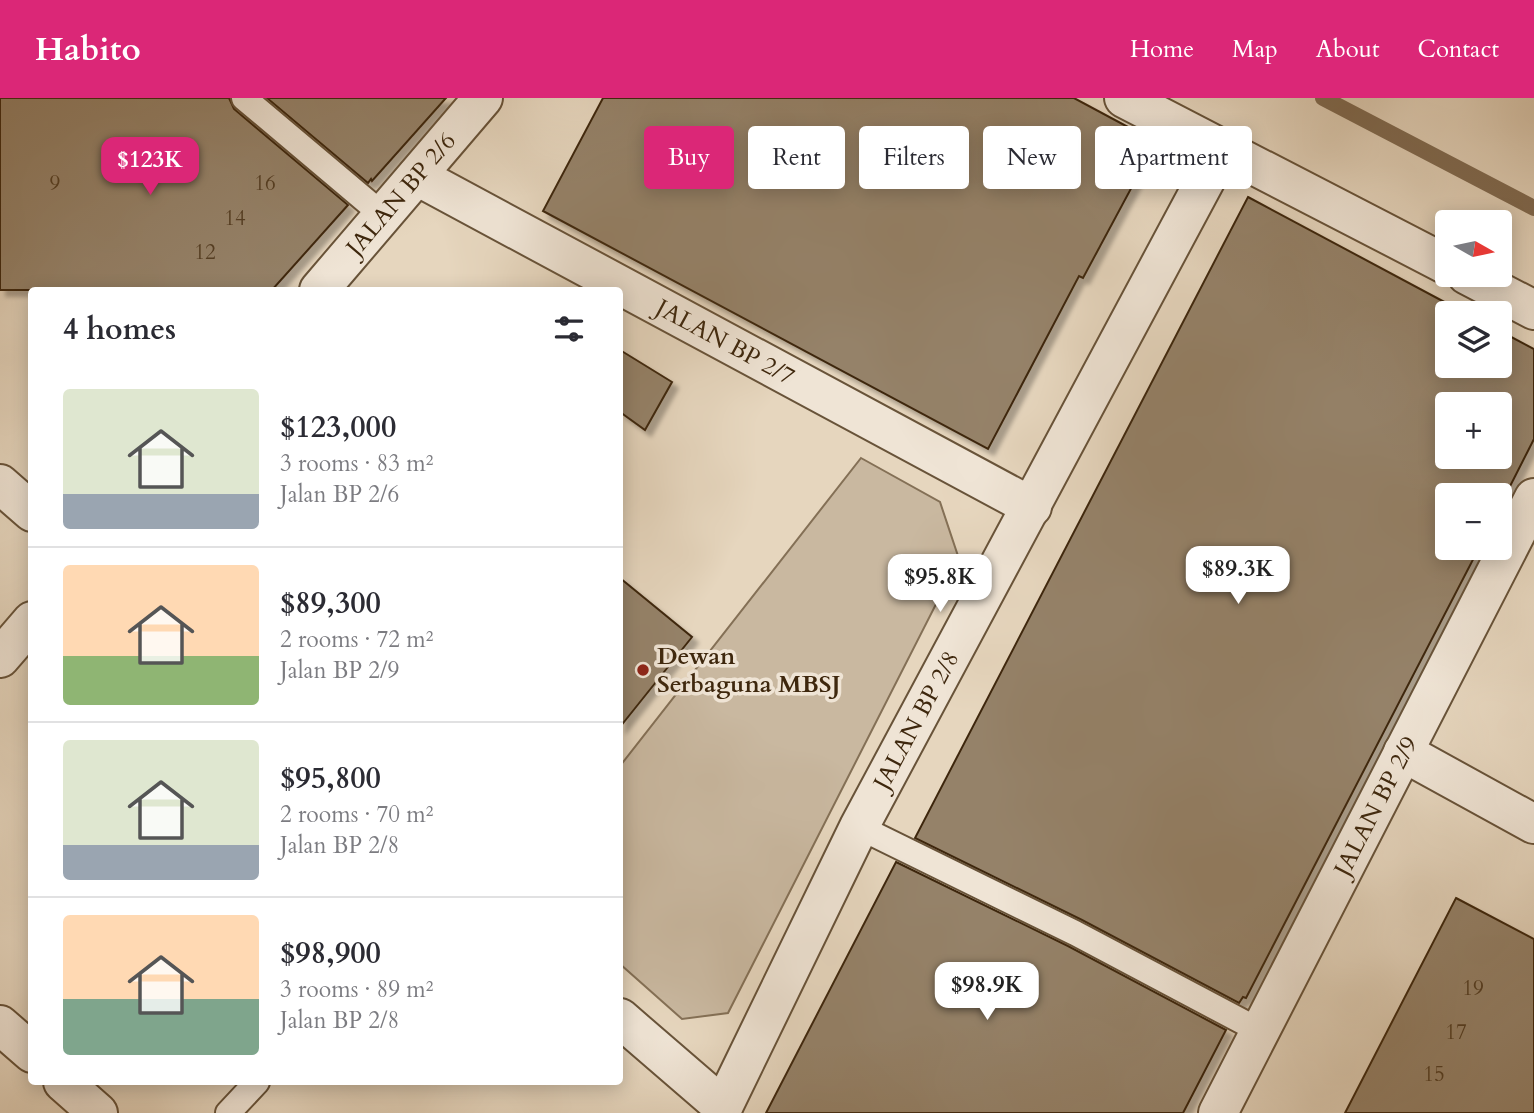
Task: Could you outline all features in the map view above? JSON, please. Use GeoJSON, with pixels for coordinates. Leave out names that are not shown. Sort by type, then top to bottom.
{"type":"FeatureCollection","features":[{"type":"Feature","properties":{"kind":"street","name":"JALAN BP 2/6"},"geometry":{"type":"LineString","coordinates":[[322,287],[483,98]]}},
{"type":"Feature","properties":{"kind":"street"},"geometry":{"type":"LineString","coordinates":[[1124,98],[1178,126]]}},
{"type":"Feature","properties":{"kind":"street"},"geometry":{"type":"LineString","coordinates":[[1252,164],[1435,259]]}},
{"type":"Feature","properties":{"kind":"street","name":"JALAN BP 2/7"},"geometry":{"type":"LineString","coordinates":[[417,176],[1032,507]]}},
{"type":"Feature","properties":{"kind":"street","name":"JALAN BP 2/8"},"geometry":{"type":"LineString","coordinates":[[722,1110],[859,827],[1201,189]]}},
{"type":"Feature","properties":{"kind":"street"},"geometry":{"type":"LineString","coordinates":[[1490,287],[1534,310]]}},
{"type":"Feature","properties":{"kind":"street"},"geometry":{"type":"LineString","coordinates":[[0,484],[28,508]]}},
{"type":"Feature","properties":{"kind":"street","name":"JALAN BP 2/9"},"geometry":{"type":"LineString","coordinates":[[1218,1113],[1534,498]]}},
{"type":"Feature","properties":{"kind":"street"},"geometry":{"type":"LineString","coordinates":[[0,658],[28,626]]}},
{"type":"Feature","properties":{"kind":"street"},"geometry":{"type":"LineString","coordinates":[[1404,752],[1534,824]]}},
{"type":"Feature","properties":{"kind":"street"},"geometry":{"type":"LineString","coordinates":[[623,1021],[722,1110]]}},
{"type":"Feature","properties":{"kind":"street"},"geometry":{"type":"LineString","coordinates":[[0,1025],[28,1050]]}},
{"type":"Feature","properties":{"kind":"street"},"geometry":{"type":"LineString","coordinates":[[66,1085],[96,1112]]}},
{"type":"Feature","properties":{"kind":"lane"},"geometry":{"type":"LineString","coordinates":[[244,98],[384,216]]}},
{"type":"Feature","properties":{"kind":"lane"},"geometry":{"type":"LineString","coordinates":[[859,827],[1074,933],[1260,1031]]}},
{"type":"Feature","properties":{"kind":"lane"},"geometry":{"type":"LineString","coordinates":[[228,1113],[254,1085]]}},
{"type":"Feature","properties":{"kind":"shaded area"},"geometry":{"type":"Polygon","coordinates":[[[861,458],[940,502],[959,559],[728,1013],[682,1019],[623,967],[623,762],[861,458]]]}},
{"type":"Feature","properties":{"kind":"building"},"geometry":{"type":"Polygon","coordinates":[[[0,98],[229,98],[234,109],[348,205],[275,287],[28,287],[28,290],[0,290],[0,98]]]}},
{"type":"Feature","properties":{"kind":"building"},"geometry":{"type":"Polygon","coordinates":[[[267,98],[446,98],[368,183],[267,98]]]}},
{"type":"Feature","properties":{"kind":"building"},"geometry":{"type":"Polygon","coordinates":[[[603,98],[1074,98],[1126,126],[1095,126],[1095,189],[1131,189],[1083,278],[1079,276],[988,449],[543,211],[603,98]]]}},
{"type":"Feature","properties":{"kind":"building"},"geometry":{"type":"Polygon","coordinates":[[[1248,197],[1443,301],[1435,301],[1435,378],[1512,378],[1512,337],[1534,349],[1534,439],[1512,483],[1435,483],[1435,560],[1473,560],[1246,998],[1243,997],[1239,1003],[1082,920],[915,838],[1248,197]]]}},
{"type":"Feature","properties":{"kind":"building"},"geometry":{"type":"Polygon","coordinates":[[[623,352],[672,382],[645,430],[623,414],[623,352]]]}},
{"type":"Feature","properties":{"kind":"building","name":"Dewan Serbaguna MBSJ"},"geometry":{"type":"Polygon","coordinates":[[[623,580],[692,637],[623,723],[623,580]]]}},
{"type":"Feature","properties":{"kind":"building"},"geometry":{"type":"Polygon","coordinates":[[[896,862],[1068,946],[1226,1030],[1183,1113],[766,1113],[896,862]]]}},
{"type":"Feature","properties":{"kind":"building"},"geometry":{"type":"Polygon","coordinates":[[[1456,898],[1534,939],[1534,1113],[1345,1113],[1456,898]]]}},
{"type":"Feature","properties":{"kind":"waterway"},"geometry":{"type":"LineString","coordinates":[[1323,98],[1534,208]]}},
{"type":"Feature","properties":{"kind":"place","name":"Dewan Serbaguna MBSJ"},"geometry":{"type":"Point","coordinates":[643,670]}}]}
